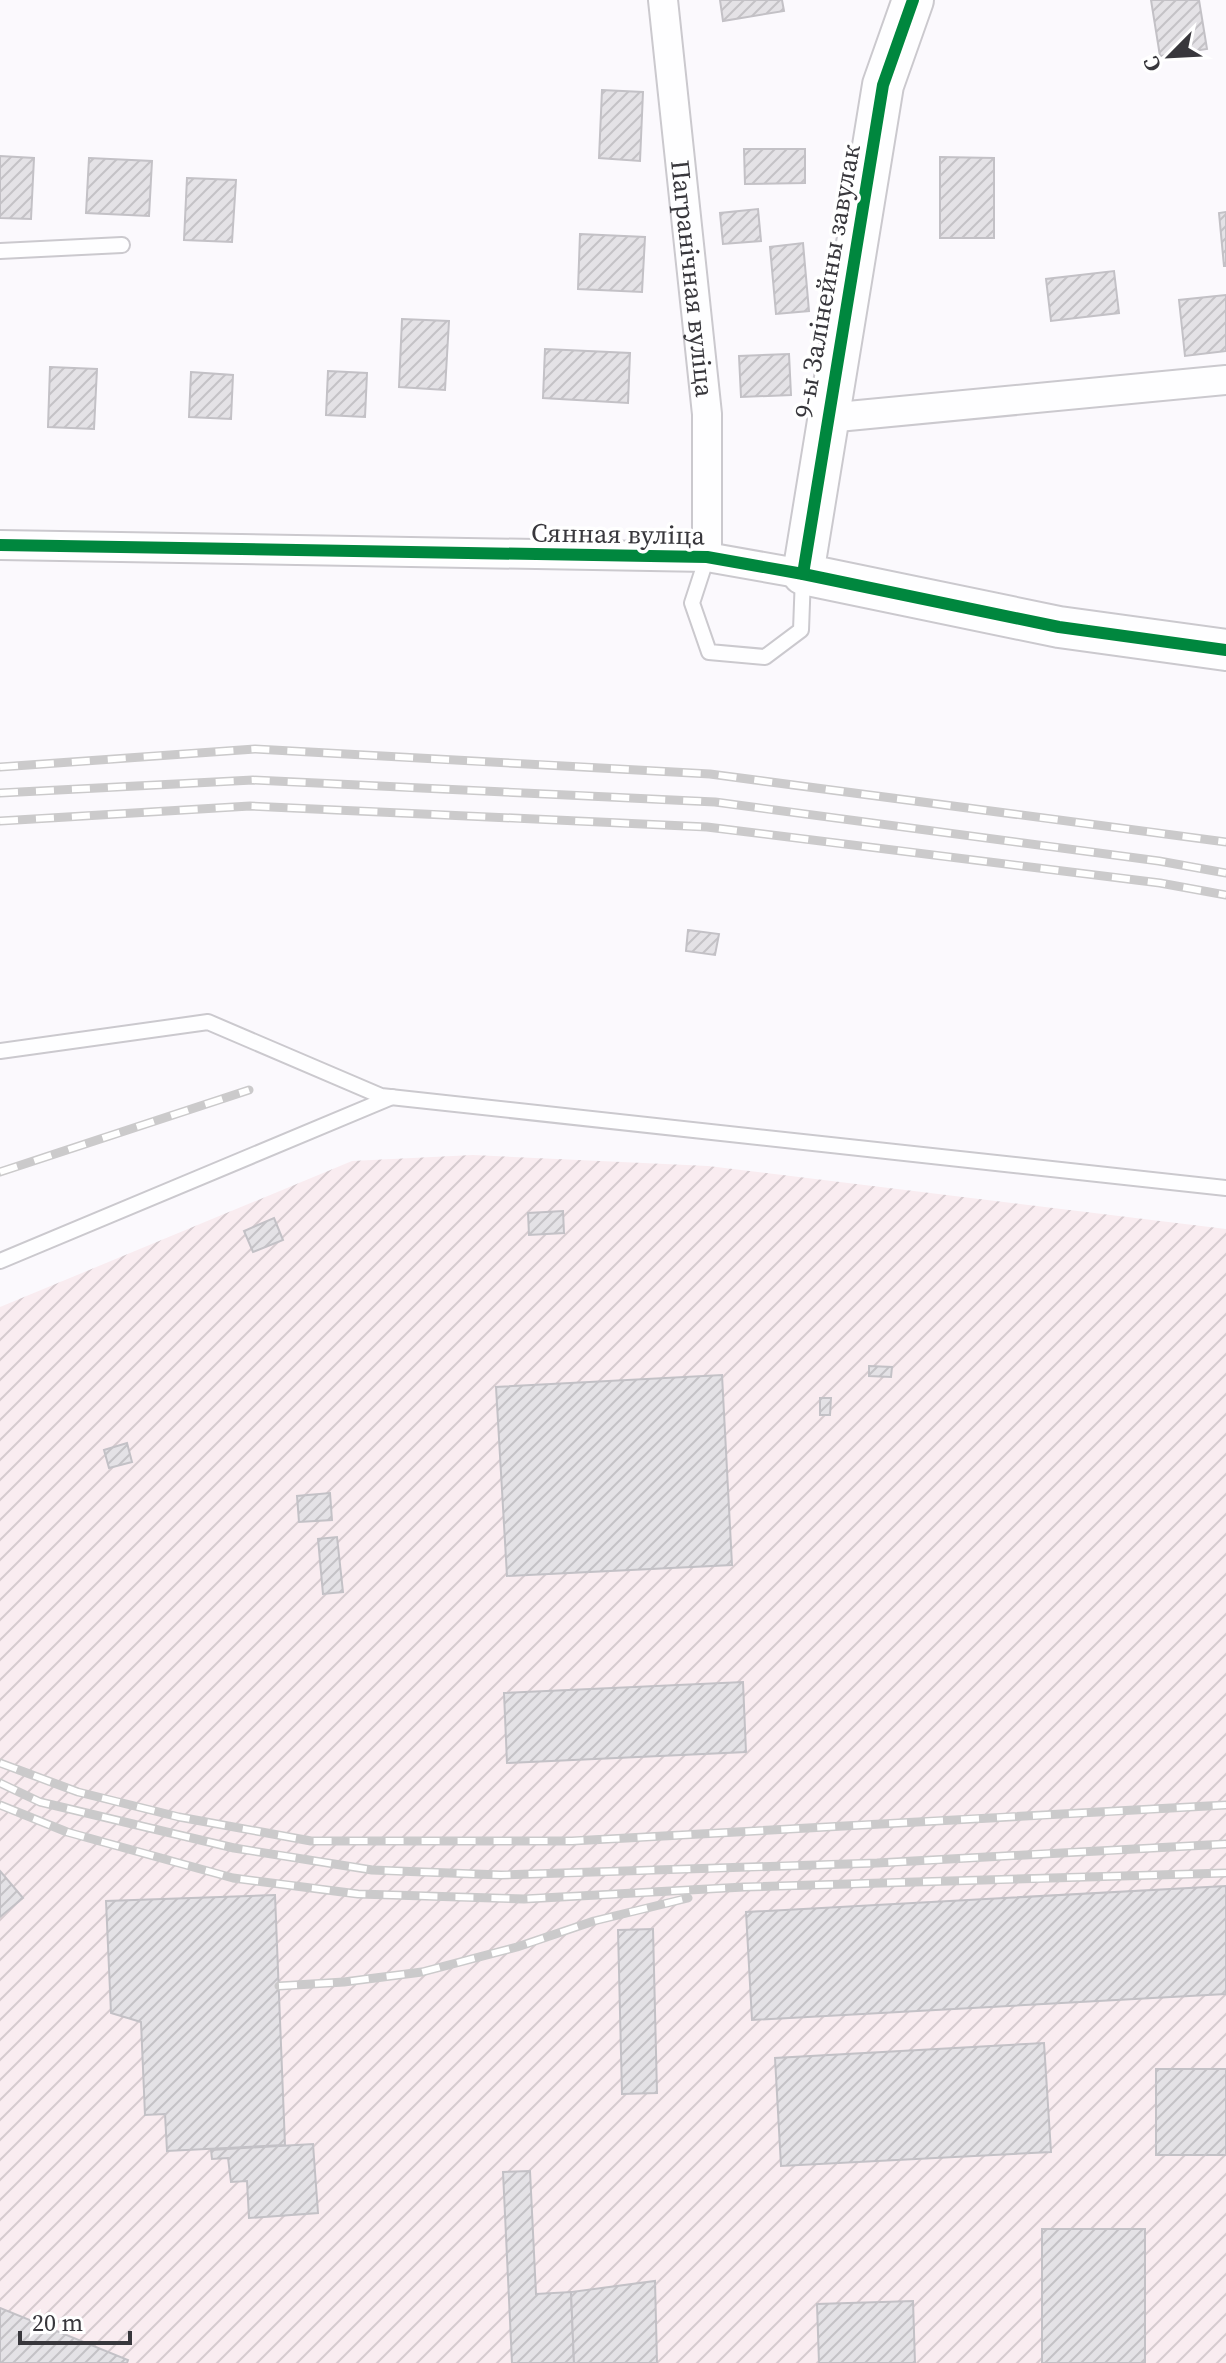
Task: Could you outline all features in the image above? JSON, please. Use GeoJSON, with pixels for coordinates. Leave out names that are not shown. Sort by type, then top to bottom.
{"type":"FeatureCollection","features":[{"type":"Feature","properties":{"kind":"street","name":"Пагранічная вуліца"},"geometry":{"type":"LineString","coordinates":[[663,0],[707,414],[707,557]]}},
{"type":"Feature","properties":{"kind":"street","name":"9-ы Залінейны завулак"},"geometry":{"type":"LineString","coordinates":[[803,574],[883,85],[913,0]]}},
{"type":"Feature","properties":{"kind":"street"},"geometry":{"type":"LineString","coordinates":[[827,418],[1226,380]]}},
{"type":"Feature","properties":{"kind":"street","name":"Сянная вуліца"},"geometry":{"type":"LineString","coordinates":[[0,545],[707,557],[1059,627],[1226,650]]}},
{"type":"Feature","properties":{"kind":"lane"},"geometry":{"type":"LineString","coordinates":[[0,251],[122,245]]}},
{"type":"Feature","properties":{"kind":"lane"},"geometry":{"type":"LineString","coordinates":[[707,557],[692,603],[709,652],[765,657],[801,630],[803,574]]}},
{"type":"Feature","properties":{"kind":"lane"},"geometry":{"type":"LineString","coordinates":[[0,1051],[208,1022],[381,1096],[1226,1188]]}},
{"type":"Feature","properties":{"kind":"lane"},"geometry":{"type":"LineString","coordinates":[[0,1261],[392,1097]]}},
{"type":"Feature","properties":{"kind":"shaded area"},"geometry":{"type":"Polygon","coordinates":[[[473,1155],[708,1166],[1226,1229],[1226,2363],[0,2363],[0,1307],[352,1161],[473,1155]]]}},
{"type":"Feature","properties":{"kind":"building"},"geometry":{"type":"Polygon","coordinates":[[[720,0],[782,0],[784,11],[723,21],[720,0]]]}},
{"type":"Feature","properties":{"kind":"building"},"geometry":{"type":"Polygon","coordinates":[[[1151,0],[1199,0],[1207,49],[1160,56],[1151,0]]]}},
{"type":"Feature","properties":{"kind":"building"},"geometry":{"type":"Polygon","coordinates":[[[602,90],[643,92],[640,161],[599,158],[602,90]]]}},
{"type":"Feature","properties":{"kind":"building"},"geometry":{"type":"Polygon","coordinates":[[[744,149],[805,149],[805,183],[745,184],[744,149]]]}},
{"type":"Feature","properties":{"kind":"building"},"geometry":{"type":"Polygon","coordinates":[[[0,156],[34,158],[31,219],[0,218],[0,156]]]}},
{"type":"Feature","properties":{"kind":"building"},"geometry":{"type":"Polygon","coordinates":[[[940,157],[994,158],[994,238],[940,238],[940,157]]]}},
{"type":"Feature","properties":{"kind":"building"},"geometry":{"type":"Polygon","coordinates":[[[89,158],[152,161],[149,216],[86,213],[89,158]]]}},
{"type":"Feature","properties":{"kind":"building"},"geometry":{"type":"Polygon","coordinates":[[[187,178],[236,180],[232,242],[184,240],[187,178]]]}},
{"type":"Feature","properties":{"kind":"building"},"geometry":{"type":"Polygon","coordinates":[[[758,209],[761,241],[723,244],[720,213],[758,209]]]}},
{"type":"Feature","properties":{"kind":"building"},"geometry":{"type":"Polygon","coordinates":[[[1226,212],[1226,266],[1224,266],[1219,213],[1226,212]]]}},
{"type":"Feature","properties":{"kind":"building"},"geometry":{"type":"Polygon","coordinates":[[[580,234],[645,237],[642,292],[578,289],[580,234]]]}},
{"type":"Feature","properties":{"kind":"building"},"geometry":{"type":"Polygon","coordinates":[[[803,243],[809,311],[776,314],[770,247],[803,243]]]}},
{"type":"Feature","properties":{"kind":"building"},"geometry":{"type":"Polygon","coordinates":[[[1114,271],[1119,313],[1051,321],[1046,279],[1114,271]]]}},
{"type":"Feature","properties":{"kind":"building"},"geometry":{"type":"Polygon","coordinates":[[[1226,295],[1226,351],[1185,356],[1179,300],[1226,295]]]}},
{"type":"Feature","properties":{"kind":"building"},"geometry":{"type":"Polygon","coordinates":[[[402,319],[449,321],[445,390],[399,387],[402,319]]]}},
{"type":"Feature","properties":{"kind":"building"},"geometry":{"type":"Polygon","coordinates":[[[545,349],[630,353],[628,403],[543,398],[545,349]]]}},
{"type":"Feature","properties":{"kind":"building"},"geometry":{"type":"Polygon","coordinates":[[[789,354],[791,395],[741,397],[739,356],[789,354]]]}},
{"type":"Feature","properties":{"kind":"building"},"geometry":{"type":"Polygon","coordinates":[[[50,367],[97,369],[94,429],[48,427],[50,367]]]}},
{"type":"Feature","properties":{"kind":"building"},"geometry":{"type":"Polygon","coordinates":[[[328,371],[367,373],[365,417],[326,415],[328,371]]]}},
{"type":"Feature","properties":{"kind":"building"},"geometry":{"type":"Polygon","coordinates":[[[191,372],[233,375],[231,419],[189,417],[191,372]]]}},
{"type":"Feature","properties":{"kind":"building"},"geometry":{"type":"Polygon","coordinates":[[[688,930],[719,934],[715,955],[686,951],[688,930]]]}},
{"type":"Feature","properties":{"kind":"building"},"geometry":{"type":"Polygon","coordinates":[[[563,1211],[564,1233],[529,1235],[528,1213],[563,1211]]]}},
{"type":"Feature","properties":{"kind":"building"},"geometry":{"type":"Polygon","coordinates":[[[274,1218],[283,1240],[253,1252],[244,1231],[274,1218]]]}},
{"type":"Feature","properties":{"kind":"building"},"geometry":{"type":"Polygon","coordinates":[[[869,1366],[892,1367],[891,1377],[869,1376],[869,1366]]]}},
{"type":"Feature","properties":{"kind":"building"},"geometry":{"type":"Polygon","coordinates":[[[722,1375],[732,1565],[507,1576],[496,1387],[722,1375]]]}},
{"type":"Feature","properties":{"kind":"building"},"geometry":{"type":"Polygon","coordinates":[[[820,1398],[831,1398],[830,1415],[820,1415],[820,1398]]]}},
{"type":"Feature","properties":{"kind":"building"},"geometry":{"type":"Polygon","coordinates":[[[127,1443],[132,1462],[109,1468],[104,1450],[127,1443]]]}},
{"type":"Feature","properties":{"kind":"building"},"geometry":{"type":"Polygon","coordinates":[[[330,1493],[332,1520],[299,1522],[297,1496],[330,1493]]]}},
{"type":"Feature","properties":{"kind":"building"},"geometry":{"type":"Polygon","coordinates":[[[337,1537],[343,1592],[323,1594],[318,1539],[337,1537]]]}},
{"type":"Feature","properties":{"kind":"building"},"geometry":{"type":"Polygon","coordinates":[[[743,1682],[746,1752],[507,1763],[504,1693],[743,1682]]]}},
{"type":"Feature","properties":{"kind":"building"},"geometry":{"type":"Polygon","coordinates":[[[0,1871],[23,1898],[0,1917],[0,1871]]]}},
{"type":"Feature","properties":{"kind":"building"},"geometry":{"type":"Polygon","coordinates":[[[1226,1886],[1226,1994],[752,2020],[746,1912],[1226,1886]]]}},
{"type":"Feature","properties":{"kind":"building"},"geometry":{"type":"Polygon","coordinates":[[[275,1895],[285,2145],[167,2151],[165,2114],[145,2115],[141,2022],[111,2013],[106,1901],[275,1895]]]}},
{"type":"Feature","properties":{"kind":"building"},"geometry":{"type":"Polygon","coordinates":[[[653,1929],[657,2093],[622,2094],[618,1930],[653,1929]]]}},
{"type":"Feature","properties":{"kind":"building"},"geometry":{"type":"Polygon","coordinates":[[[1044,2043],[1051,2152],[781,2166],[775,2058],[1044,2043]]]}},
{"type":"Feature","properties":{"kind":"building"},"geometry":{"type":"Polygon","coordinates":[[[1156,2069],[1226,2069],[1226,2155],[1156,2155],[1156,2069]]]}},
{"type":"Feature","properties":{"kind":"building"},"geometry":{"type":"Polygon","coordinates":[[[313,2144],[318,2213],[249,2218],[247,2181],[231,2182],[228,2158],[212,2159],[211,2150],[313,2144]]]}},
{"type":"Feature","properties":{"kind":"building"},"geometry":{"type":"Polygon","coordinates":[[[530,2171],[536,2294],[571,2292],[574,2363],[512,2363],[503,2172],[530,2171]]]}},
{"type":"Feature","properties":{"kind":"building"},"geometry":{"type":"Polygon","coordinates":[[[1042,2229],[1145,2229],[1145,2363],[1042,2363],[1042,2229]]]}},
{"type":"Feature","properties":{"kind":"building"},"geometry":{"type":"Polygon","coordinates":[[[655,2281],[657,2363],[574,2363],[571,2292],[655,2281]]]}},
{"type":"Feature","properties":{"kind":"building"},"geometry":{"type":"Polygon","coordinates":[[[913,2301],[915,2363],[819,2363],[817,2304],[913,2301]]]}},
{"type":"Feature","properties":{"kind":"building"},"geometry":{"type":"Polygon","coordinates":[[[0,2308],[128,2360],[127,2363],[0,2363],[0,2308]]]}},
{"type":"Feature","properties":{"kind":"railway"},"geometry":{"type":"LineString","coordinates":[[0,767],[255,749],[710,774],[1226,842]]}},
{"type":"Feature","properties":{"kind":"railway"},"geometry":{"type":"LineString","coordinates":[[0,793],[253,780],[715,802],[1159,861],[1226,873]]}},
{"type":"Feature","properties":{"kind":"railway"},"geometry":{"type":"LineString","coordinates":[[0,821],[250,806],[707,827],[1160,883],[1226,895]]}},
{"type":"Feature","properties":{"kind":"railway"},"geometry":{"type":"LineString","coordinates":[[0,1172],[249,1090]]}},
{"type":"Feature","properties":{"kind":"railway"},"geometry":{"type":"LineString","coordinates":[[0,1763],[78,1792],[179,1817],[311,1841],[572,1841],[1226,1805]]}},
{"type":"Feature","properties":{"kind":"railway"},"geometry":{"type":"LineString","coordinates":[[0,1783],[40,1802],[234,1848],[372,1870],[501,1875],[877,1863],[1226,1844]]}},
{"type":"Feature","properties":{"kind":"railway"},"geometry":{"type":"LineString","coordinates":[[0,1805],[67,1832],[233,1878],[358,1894],[524,1899],[744,1887],[1226,1873]]}},
{"type":"Feature","properties":{"kind":"railway"},"geometry":{"type":"LineString","coordinates":[[279,1986],[422,1972],[517,1947],[594,1921],[688,1898]]}},
{"type":"Feature","properties":{"kind":"cycle path"},"geometry":{"type":"LineString","coordinates":[[803,574],[883,85],[913,0]]}},
{"type":"Feature","properties":{"kind":"cycle path"},"geometry":{"type":"LineString","coordinates":[[0,545],[707,557],[1059,627],[1226,650]]}}]}
